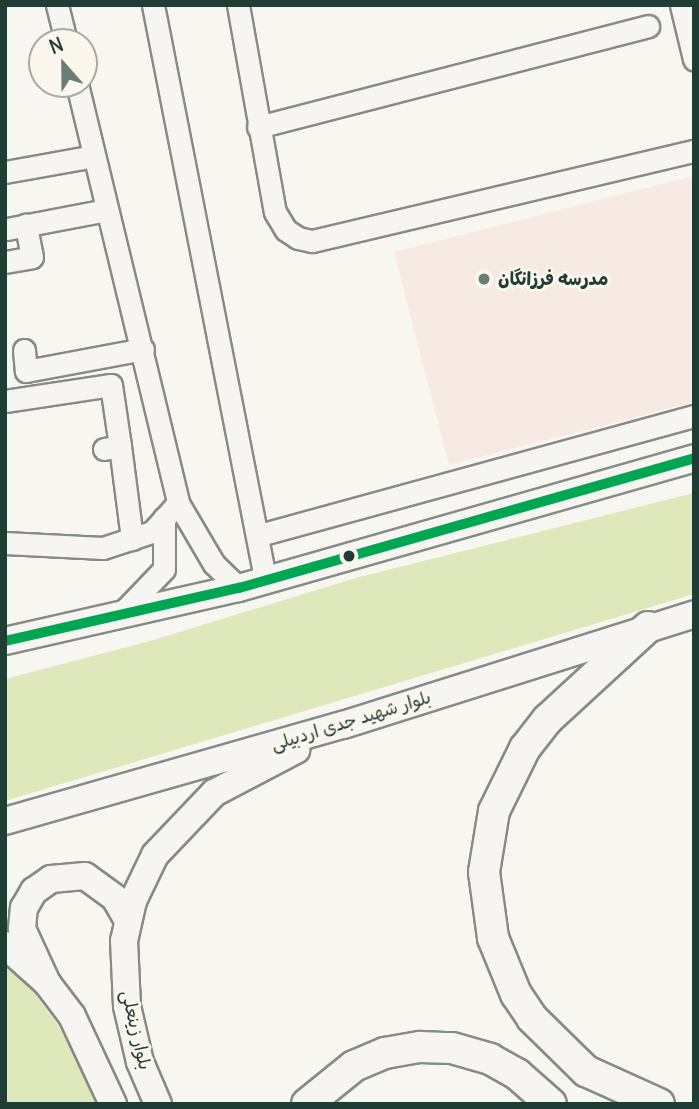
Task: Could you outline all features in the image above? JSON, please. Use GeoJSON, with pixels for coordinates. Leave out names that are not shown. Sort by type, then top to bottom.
{"type":"FeatureCollection","features":[{"type":"Feature","properties":{"kind":"highway"},"geometry":{"type":"LineString","coordinates":[[648,627],[547,720],[525,748],[494,811],[484,872],[493,938],[516,994],[532,1018],[586,1071],[611,1086],[659,1104]]}},
{"type":"Feature","properties":{"kind":"highway"},"geometry":{"type":"LineString","coordinates":[[307,1104],[354,1066],[385,1053],[419,1047],[452,1048],[490,1059],[517,1074],[551,1104]]}},
{"type":"Feature","properties":{"kind":"main road"},"geometry":{"type":"LineString","coordinates":[[5,641],[239,588],[265,578],[694,458]]}},
{"type":"Feature","properties":{"kind":"main road","name":"بلوار شهید جدی اردبیلی"},"geometry":{"type":"LineString","coordinates":[[5,821],[343,725],[694,614]]}},
{"type":"Feature","properties":{"kind":"main road","name":"بلوار زینعلی"},"geometry":{"type":"LineString","coordinates":[[158,1104],[140,1062],[127,1006],[127,919],[155,855],[214,793],[343,725]]}},
{"type":"Feature","properties":{"kind":"main road"},"geometry":{"type":"LineString","coordinates":[[47,983],[22,929],[24,908],[34,891],[51,879],[85,876],[115,898],[127,919]]}},
{"type":"Feature","properties":{"kind":"main road"},"geometry":{"type":"LineString","coordinates":[[5,944],[47,983],[72,1016],[113,1104]]}},
{"type":"Feature","properties":{"kind":"street"},"geometry":{"type":"LineString","coordinates":[[57,5],[63,28]]}},
{"type":"Feature","properties":{"kind":"street"},"geometry":{"type":"LineString","coordinates":[[153,5],[259,535],[265,578]]}},
{"type":"Feature","properties":{"kind":"street"},"geometry":{"type":"LineString","coordinates":[[238,5],[275,212],[286,230],[312,241],[694,151]]}},
{"type":"Feature","properties":{"kind":"street"},"geometry":{"type":"LineString","coordinates":[[681,5],[694,60]]}},
{"type":"Feature","properties":{"kind":"street"},"geometry":{"type":"LineString","coordinates":[[258,127],[648,26]]}},
{"type":"Feature","properties":{"kind":"street"},"geometry":{"type":"LineString","coordinates":[[80,98],[143,349],[171,511],[164,569],[121,614]]}},
{"type":"Feature","properties":{"kind":"street"},"geometry":{"type":"LineString","coordinates":[[5,172],[94,156]]}},
{"type":"Feature","properties":{"kind":"street"},"geometry":{"type":"LineString","coordinates":[[5,262],[32,257],[17,227],[107,210]]}},
{"type":"Feature","properties":{"kind":"street"},"geometry":{"type":"LineString","coordinates":[[24,350],[16,373],[143,349]]}},
{"type":"Feature","properties":{"kind":"street"},"geometry":{"type":"LineString","coordinates":[[5,401],[111,385],[112,448],[132,539]]}},
{"type":"Feature","properties":{"kind":"street"},"geometry":{"type":"LineString","coordinates":[[259,535],[694,416]]}},
{"type":"Feature","properties":{"kind":"street"},"geometry":{"type":"LineString","coordinates":[[5,543],[103,548],[152,532],[171,511]]}},
{"type":"Feature","properties":{"kind":"street"},"geometry":{"type":"LineString","coordinates":[[171,511],[214,564],[239,588]]}},
{"type":"Feature","properties":{"kind":"shaded area"},"geometry":{"type":"Polygon","coordinates":[[[694,176],[694,402],[449,465],[394,252],[694,176]]]}},
{"type":"Feature","properties":{"kind":"green space"},"geometry":{"type":"Polygon","coordinates":[[[694,493],[694,594],[5,801],[5,679],[150,641],[359,577],[694,493]]]}},
{"type":"Feature","properties":{"kind":"green space"},"geometry":{"type":"Polygon","coordinates":[[[5,965],[26,982],[63,1032],[98,1104],[5,1104],[5,965]]]}},
{"type":"Feature","properties":{"kind":"transit line"},"geometry":{"type":"LineString","coordinates":[[5,641],[239,588],[694,458]]}},
{"type":"Feature","properties":{"kind":"place","name":"مدرسه فرزانگان"},"geometry":{"type":"Point","coordinates":[484,279]}}]}
